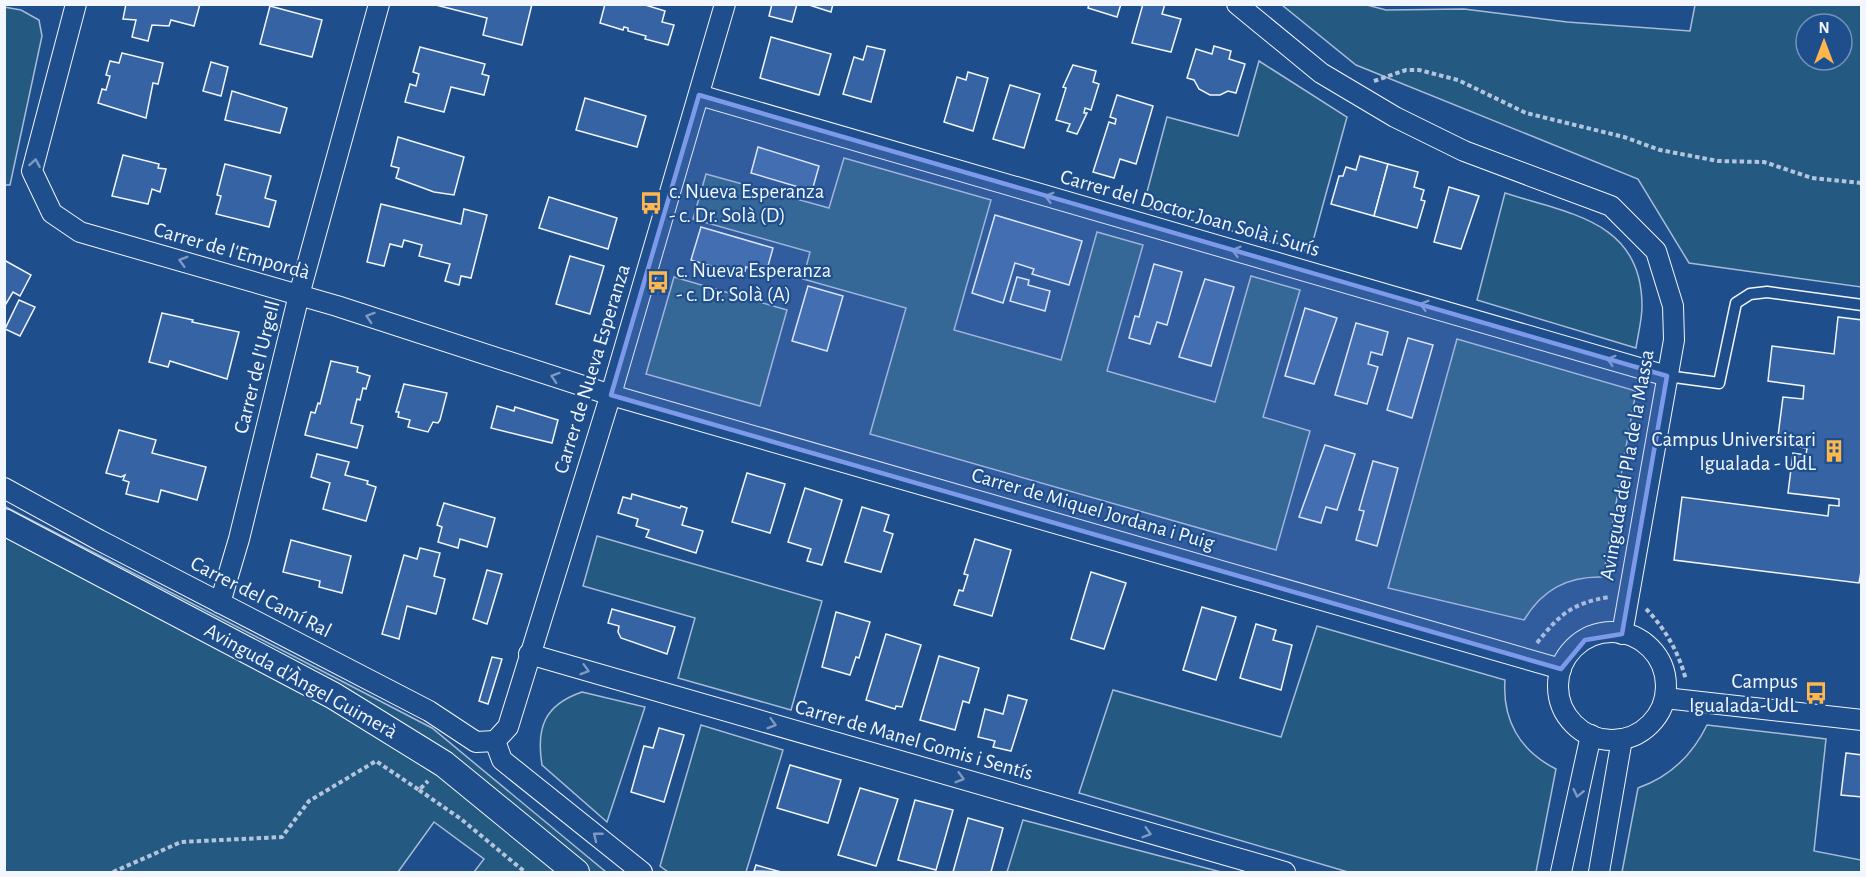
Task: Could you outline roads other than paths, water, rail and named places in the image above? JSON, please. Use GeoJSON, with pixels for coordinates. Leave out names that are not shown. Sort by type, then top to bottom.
{"type":"FeatureCollection","features":[{"type":"Feature","properties":{"kind":"street","name":"Carrer de l'Empordà"},"geometry":{"type":"LineString","coordinates":[[76,4],[32,171],[52,213],[80,232],[299,295],[611,396]]}},
{"type":"Feature","properties":{"kind":"street","name":"Carrer de l'Urgell"},"geometry":{"type":"LineString","coordinates":[[220,603],[239,538],[299,295],[379,4]]}},
{"type":"Feature","properties":{"kind":"street","name":"Carrer de Nueva Esperanza"},"geometry":{"type":"LineString","coordinates":[[495,741],[508,727],[611,396],[725,4]]}},
{"type":"Feature","properties":{"kind":"street","name":"Avinguda del Pla de la Massa"},"geometry":{"type":"LineString","coordinates":[[1237,4],[1321,73],[1395,117],[1464,151],[1611,206],[1656,251],[1673,306],[1674,340],[1622,634]]}},
{"type":"Feature","properties":{"kind":"street","name":"Carrer del Doctor Joan Solà i Surís"},"geometry":{"type":"LineString","coordinates":[[699,95],[1667,376]]}},
{"type":"Feature","properties":{"kind":"street","name":"Carrer de Miquel Jordana i Puig"},"geometry":{"type":"LineString","coordinates":[[611,396],[1561,669]]}},
{"type":"Feature","properties":{"kind":"street","name":"Carrer del Camí Ral"},"geometry":{"type":"LineString","coordinates":[[4,488],[429,711],[476,742],[495,741]]}},
{"type":"Feature","properties":{"kind":"street","name":"Avinguda d'Àngel Guimerà"},"geometry":{"type":"LineString","coordinates":[[4,522],[334,696],[444,764],[576,873]]}},
{"type":"Feature","properties":{"kind":"street"},"geometry":{"type":"LineString","coordinates":[[1603,634],[1622,634],[1642,642],[1657,657],[1665,677],[1665,698],[1659,713],[1649,725],[1622,739],[1606,740],[1591,735],[1571,722],[1563,708],[1558,685],[1561,669],[1570,653],[1585,640],[1603,634]]}},
{"type":"Feature","properties":{"kind":"street","name":"Carrer de Manel Gomis i Sentís"},"geometry":{"type":"LineString","coordinates":[[529,654],[1285,873]]}},
{"type":"Feature","properties":{"kind":"street"},"geometry":{"type":"LineString","coordinates":[[1665,698],[1862,720]]}},
{"type":"Feature","properties":{"kind":"street"},"geometry":{"type":"LineString","coordinates":[[1561,873],[1591,735]]}},
{"type":"Feature","properties":{"kind":"street"},"geometry":{"type":"LineString","coordinates":[[1599,873],[1622,739]]}},
{"type":"Feature","properties":{"kind":"street"},"geometry":{"type":"LineString","coordinates":[[495,741],[502,760],[642,873]]}},
{"type":"Feature","properties":{"kind":"lane"},"geometry":{"type":"LineString","coordinates":[[1667,376],[1719,383],[1736,303],[1750,294],[1767,292],[1862,305]]}},
{"type":"Feature","properties":{"kind":"place","name":"c. Nueva Esperanza - c. Dr. Solà (D)"},"geometry":{"type":"Point","coordinates":[651,203]}},
{"type":"Feature","properties":{"kind":"place","name":"c. Nueva Esperanza - c. Dr. Solà (A)"},"geometry":{"type":"Point","coordinates":[658,282]}},
{"type":"Feature","properties":{"kind":"place","name":"Campus Universitari Igualada - UdL"},"geometry":{"type":"Point","coordinates":[1834,451]}},
{"type":"Feature","properties":{"kind":"place","name":"Campus Igualada-UdL"},"geometry":{"type":"Point","coordinates":[1816,693]}}]}
